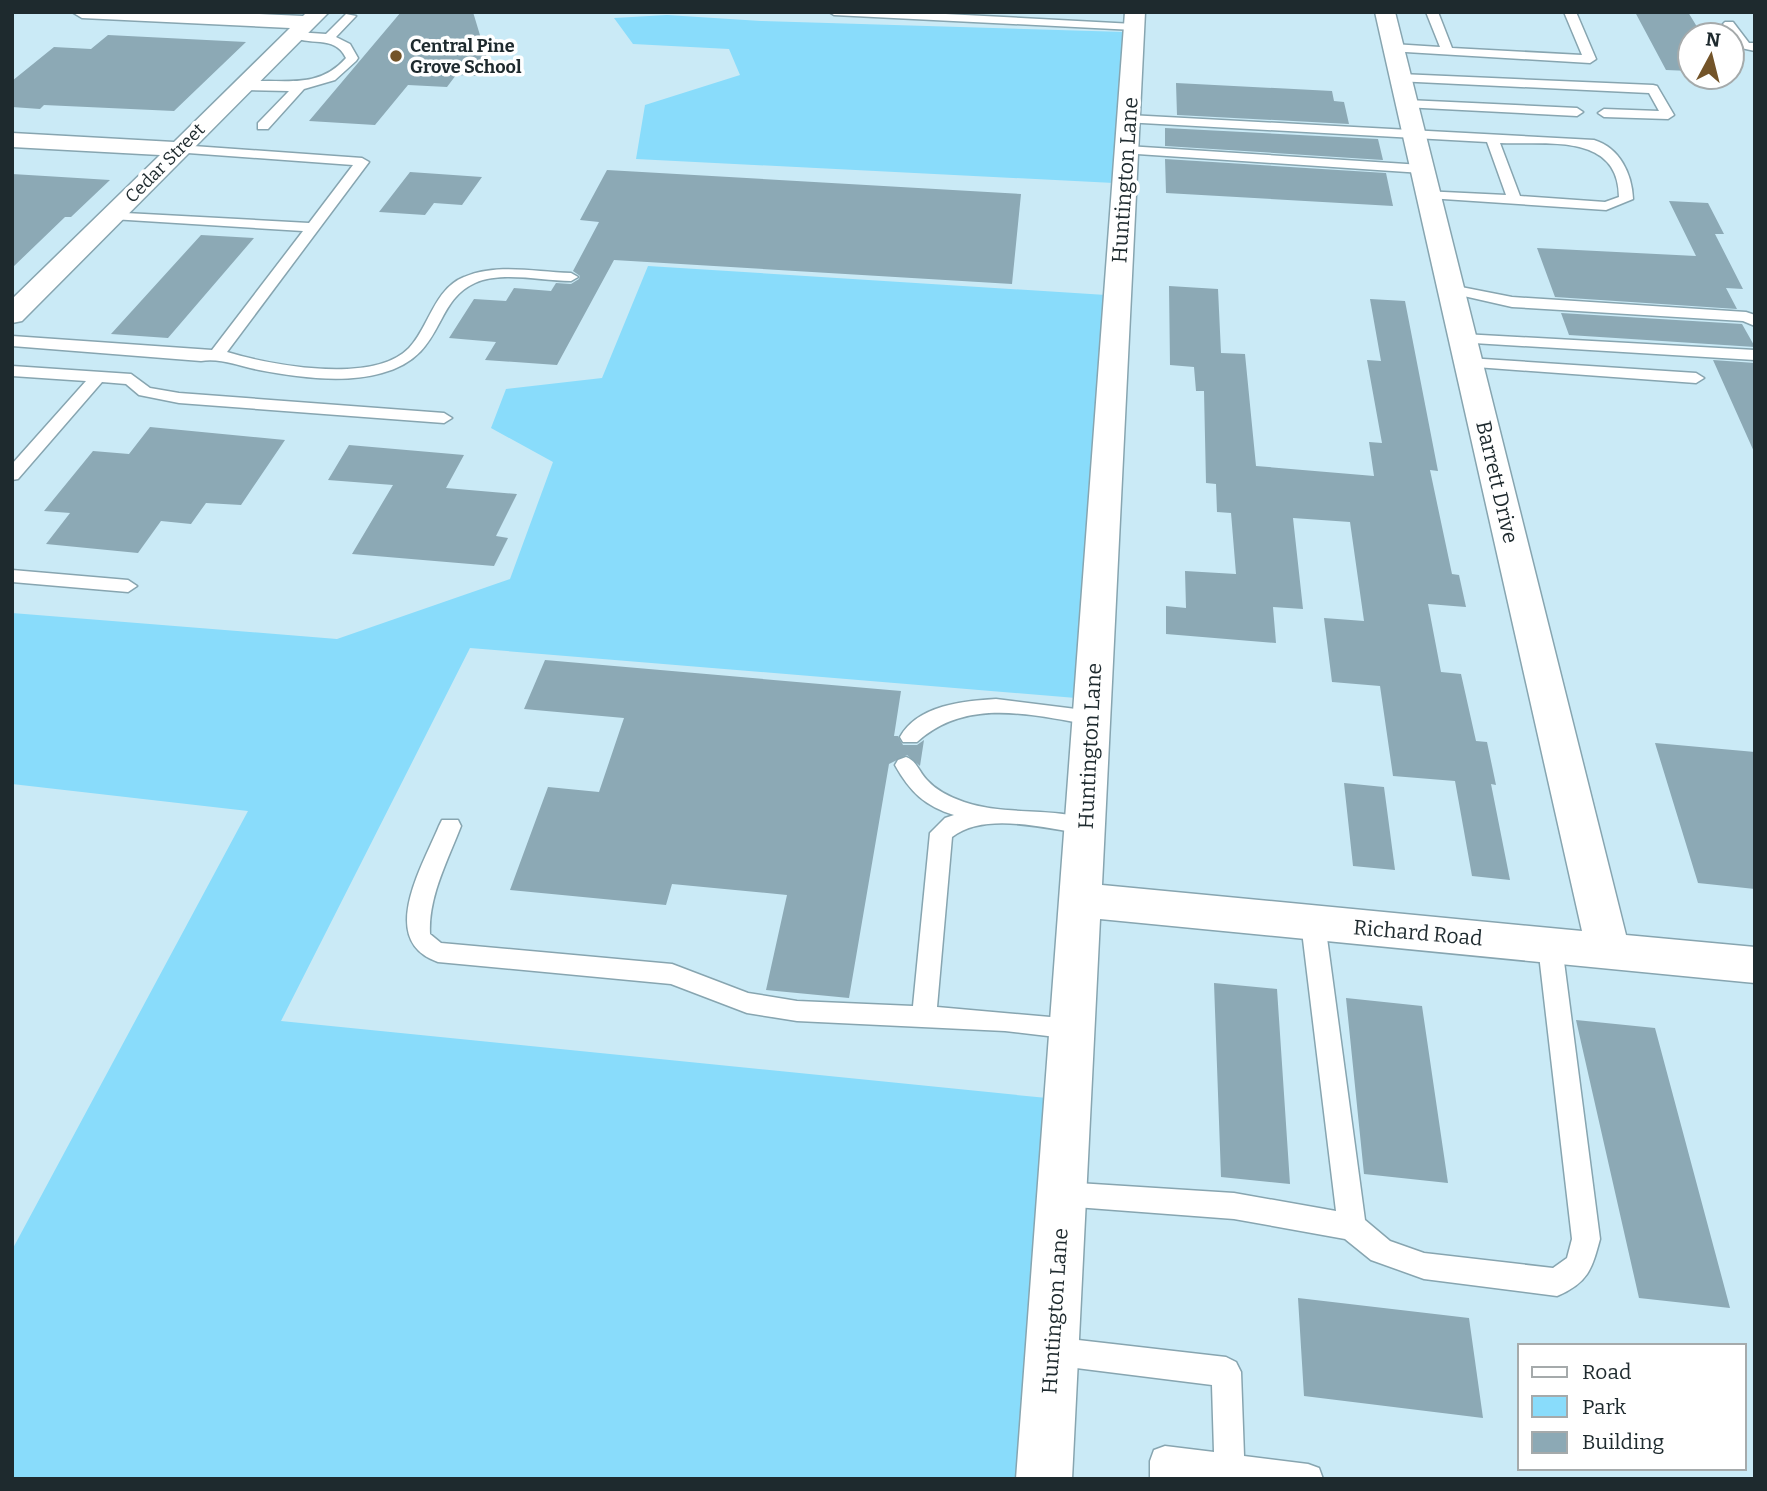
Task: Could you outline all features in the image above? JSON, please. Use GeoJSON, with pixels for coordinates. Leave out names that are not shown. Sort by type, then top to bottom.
{"type":"FeatureCollection","features":[{"type":"Feature","properties":{"kind":"street"},"geometry":{"type":"LineString","coordinates":[[82,12],[308,23]]}},
{"type":"Feature","properties":{"kind":"street","name":"Barrett Drive"},"geometry":{"type":"LineString","coordinates":[[1385,12],[1609,952]]}},
{"type":"Feature","properties":{"kind":"street","name":"Huntington Lane"},"geometry":{"type":"LineString","coordinates":[[1044,1479],[1135,20]]}},
{"type":"Feature","properties":{"kind":"street","name":"Cedar Street"},"geometry":{"type":"LineString","coordinates":[[12,315],[308,23]]}},
{"type":"Feature","properties":{"kind":"street"},"geometry":{"type":"LineString","coordinates":[[12,141],[179,149]]}},
{"type":"Feature","properties":{"kind":"street","name":"Richard Road"},"geometry":{"type":"LineString","coordinates":[[1080,900],[1755,965]]}},
{"type":"Feature","properties":{"kind":"lane"},"geometry":{"type":"LineString","coordinates":[[834,12],[1135,20]]}},
{"type":"Feature","properties":{"kind":"lane"},"geometry":{"type":"LineString","coordinates":[[1433,12],[1447,51]]}},
{"type":"Feature","properties":{"kind":"lane"},"geometry":{"type":"LineString","coordinates":[[1400,77],[1447,51],[1590,59],[1570,12]]}},
{"type":"Feature","properties":{"kind":"lane"},"geometry":{"type":"LineString","coordinates":[[329,38],[350,16]]}},
{"type":"Feature","properties":{"kind":"lane"},"geometry":{"type":"LineString","coordinates":[[263,126],[298,89],[341,70],[352,58],[346,46],[308,23]]}},
{"type":"Feature","properties":{"kind":"lane"},"geometry":{"type":"LineString","coordinates":[[1400,77],[1577,112]]}},
{"type":"Feature","properties":{"kind":"lane"},"geometry":{"type":"LineString","coordinates":[[1400,77],[1653,89],[1668,115],[1604,113]]}},
{"type":"Feature","properties":{"kind":"lane"},"geometry":{"type":"LineString","coordinates":[[243,86],[298,89]]}},
{"type":"Feature","properties":{"kind":"lane"},"geometry":{"type":"LineString","coordinates":[[1128,135],[1414,136],[1594,144],[1612,155],[1626,179],[1626,199],[1606,206],[1515,200],[1425,181],[1128,135]]}},
{"type":"Feature","properties":{"kind":"lane"},"geometry":{"type":"LineString","coordinates":[[1492,139],[1515,200]]}},
{"type":"Feature","properties":{"kind":"lane"},"geometry":{"type":"LineString","coordinates":[[179,149],[362,162],[217,354]]}},
{"type":"Feature","properties":{"kind":"lane"},"geometry":{"type":"LineString","coordinates":[[112,215],[313,228]]}},
{"type":"Feature","properties":{"kind":"lane"},"geometry":{"type":"LineString","coordinates":[[12,341],[201,356],[217,354],[245,364],[318,372],[378,370],[408,357],[455,291],[467,281],[497,276],[571,277]]}},
{"type":"Feature","properties":{"kind":"lane"},"geometry":{"type":"LineString","coordinates":[[1451,289],[1471,291],[1512,302],[1746,317],[1755,321]]}},
{"type":"Feature","properties":{"kind":"lane"},"geometry":{"type":"LineString","coordinates":[[1466,351],[1755,355]]}},
{"type":"Feature","properties":{"kind":"lane"},"geometry":{"type":"LineString","coordinates":[[1466,351],[1696,378]]}},
{"type":"Feature","properties":{"kind":"lane"},"geometry":{"type":"LineString","coordinates":[[12,371],[131,379],[145,392],[179,398],[444,418]]}},
{"type":"Feature","properties":{"kind":"lane"},"geometry":{"type":"LineString","coordinates":[[12,475],[98,377]]}},
{"type":"Feature","properties":{"kind":"lane"},"geometry":{"type":"LineString","coordinates":[[12,576],[128,586]]}},
{"type":"Feature","properties":{"kind":"lane"},"geometry":{"type":"LineString","coordinates":[[910,737],[919,726],[958,709],[1011,705],[1092,718]]}},
{"type":"Feature","properties":{"kind":"lane"},"geometry":{"type":"LineString","coordinates":[[905,765],[915,785],[934,799],[982,816],[1085,826]]}},
{"type":"Feature","properties":{"kind":"lane"},"geometry":{"type":"LineString","coordinates":[[924,1016],[941,833],[948,825],[982,816]]}},
{"type":"Feature","properties":{"kind":"lane"},"geometry":{"type":"LineString","coordinates":[[450,826],[430,876],[418,922],[419,936],[426,946],[438,952],[672,974],[747,1003],[797,1011],[924,1016],[1073,1029]]}},
{"type":"Feature","properties":{"kind":"lane"},"geometry":{"type":"LineString","coordinates":[[1312,923],[1352,1227]]}},
{"type":"Feature","properties":{"kind":"lane"},"geometry":{"type":"LineString","coordinates":[[1062,1194],[1234,1206],[1352,1227],[1381,1251],[1424,1266],[1557,1282],[1579,1266],[1586,1239],[1550,946]]}},
{"type":"Feature","properties":{"kind":"lane"},"geometry":{"type":"LineString","coordinates":[[1052,1351],[1226,1373],[1230,1474]]}},
{"type":"Feature","properties":{"kind":"lane"},"geometry":{"type":"LineString","coordinates":[[1165,1479],[1166,1461],[1230,1474],[1299,1478]]}},
{"type":"Feature","properties":{"kind":"green space"},"geometry":{"type":"Polygon","coordinates":[[[667,15],[761,21],[1125,32],[1114,183],[636,159],[645,105],[740,75],[729,49],[633,44],[614,18],[667,15]]]}},
{"type":"Feature","properties":{"kind":"green space"},"geometry":{"type":"Polygon","coordinates":[[[648,266],[1106,295],[1076,698],[470,648],[281,1021],[1047,1098],[1019,1479],[12,1479],[12,1250],[248,811],[12,784],[12,613],[337,639],[510,579],[553,462],[491,428],[506,389],[602,378],[648,266]]]}},
{"type":"Feature","properties":{"kind":"building"},"geometry":{"type":"Polygon","coordinates":[[[401,12],[473,12],[489,65],[480,76],[456,75],[447,87],[408,85],[375,125],[309,121],[401,12]]]}},
{"type":"Feature","properties":{"kind":"building"},"geometry":{"type":"Polygon","coordinates":[[[1635,12],[1688,12],[1693,21],[1676,21],[1676,70],[1666,70],[1635,12]]]}},
{"type":"Feature","properties":{"kind":"building"},"geometry":{"type":"Polygon","coordinates":[[[108,35],[246,42],[174,111],[44,105],[40,109],[12,107],[12,81],[54,47],[91,49],[108,35]]]}},
{"type":"Feature","properties":{"kind":"building"},"geometry":{"type":"Polygon","coordinates":[[[1176,83],[1332,91],[1334,101],[1344,102],[1349,124],[1177,115],[1176,83]]]}},
{"type":"Feature","properties":{"kind":"building"},"geometry":{"type":"Polygon","coordinates":[[[1165,128],[1378,139],[1383,160],[1165,146],[1165,128]]]}},
{"type":"Feature","properties":{"kind":"building"},"geometry":{"type":"Polygon","coordinates":[[[1165,159],[1386,173],[1393,206],[1166,193],[1165,159]]]}},
{"type":"Feature","properties":{"kind":"building"},"geometry":{"type":"Polygon","coordinates":[[[607,170],[1021,194],[1012,284],[614,260],[557,365],[485,360],[496,342],[449,338],[474,299],[506,301],[514,288],[551,291],[556,283],[571,284],[579,279],[580,276],[573,271],[599,222],[580,220],[607,170]]]}},
{"type":"Feature","properties":{"kind":"building"},"geometry":{"type":"Polygon","coordinates":[[[410,172],[482,177],[462,205],[434,203],[425,215],[379,212],[410,172]]]}},
{"type":"Feature","properties":{"kind":"building"},"geometry":{"type":"Polygon","coordinates":[[[12,174],[110,180],[71,217],[65,217],[12,268],[12,174]]]}},
{"type":"Feature","properties":{"kind":"building"},"geometry":{"type":"Polygon","coordinates":[[[1669,201],[1708,203],[1724,234],[1715,234],[1743,289],[1726,288],[1737,309],[1555,297],[1537,248],[1696,256],[1669,201]]]}},
{"type":"Feature","properties":{"kind":"building"},"geometry":{"type":"Polygon","coordinates":[[[201,235],[254,238],[168,338],[111,334],[201,235]]]}},
{"type":"Feature","properties":{"kind":"building"},"geometry":{"type":"Polygon","coordinates":[[[1169,286],[1218,289],[1221,353],[1245,354],[1256,466],[1374,476],[1369,442],[1382,443],[1367,360],[1381,361],[1370,299],[1405,301],[1438,471],[1430,470],[1452,574],[1459,575],[1466,607],[1428,604],[1441,672],[1461,674],[1476,741],[1487,742],[1496,785],[1491,784],[1510,880],[1472,876],[1455,781],[1393,776],[1380,686],[1332,682],[1324,618],[1364,621],[1350,522],[1293,518],[1303,609],[1273,607],[1276,643],[1166,634],[1166,606],[1186,608],[1185,571],[1236,574],[1231,513],[1217,512],[1216,484],[1206,483],[1204,391],[1196,391],[1194,367],[1170,365],[1169,286]]]}},
{"type":"Feature","properties":{"kind":"building"},"geometry":{"type":"Polygon","coordinates":[[[1561,313],[1742,324],[1755,347],[1569,335],[1561,313]]]}},
{"type":"Feature","properties":{"kind":"building"},"geometry":{"type":"Polygon","coordinates":[[[1713,360],[1755,363],[1755,454],[1713,360]]]}},
{"type":"Feature","properties":{"kind":"building"},"geometry":{"type":"Polygon","coordinates":[[[150,427],[285,440],[241,505],[206,503],[191,524],[161,521],[138,553],[46,544],[70,513],[44,511],[93,451],[129,454],[150,427]]]}},
{"type":"Feature","properties":{"kind":"building"},"geometry":{"type":"Polygon","coordinates":[[[349,445],[464,455],[446,488],[517,494],[496,536],[508,538],[494,566],[352,554],[393,485],[328,480],[349,445]]]}},
{"type":"Feature","properties":{"kind":"building"},"geometry":{"type":"Polygon","coordinates":[[[545,660],[901,691],[894,736],[898,736],[903,745],[917,745],[924,740],[920,766],[907,755],[889,764],[849,998],[766,990],[787,895],[672,884],[666,905],[510,890],[548,787],[599,792],[624,718],[524,709],[545,660]]]}},
{"type":"Feature","properties":{"kind":"building"},"geometry":{"type":"Polygon","coordinates":[[[1655,743],[1755,752],[1755,889],[1698,883],[1655,743]]]}},
{"type":"Feature","properties":{"kind":"building"},"geometry":{"type":"Polygon","coordinates":[[[1344,783],[1384,787],[1395,870],[1353,866],[1344,783]]]}},
{"type":"Feature","properties":{"kind":"building"},"geometry":{"type":"Polygon","coordinates":[[[1214,983],[1277,989],[1290,1184],[1221,1177],[1214,983]]]}},
{"type":"Feature","properties":{"kind":"building"},"geometry":{"type":"Polygon","coordinates":[[[1346,998],[1422,1006],[1448,1183],[1364,1174],[1346,998]]]}},
{"type":"Feature","properties":{"kind":"building"},"geometry":{"type":"Polygon","coordinates":[[[1576,1020],[1655,1028],[1730,1308],[1639,1298],[1576,1020]]]}},
{"type":"Feature","properties":{"kind":"building"},"geometry":{"type":"Polygon","coordinates":[[[1298,1298],[1469,1318],[1483,1418],[1304,1396],[1298,1298]]]}},
{"type":"Feature","properties":{"kind":"place","name":"Central Pine Grove School"},"geometry":{"type":"Point","coordinates":[396,56]}}]}
